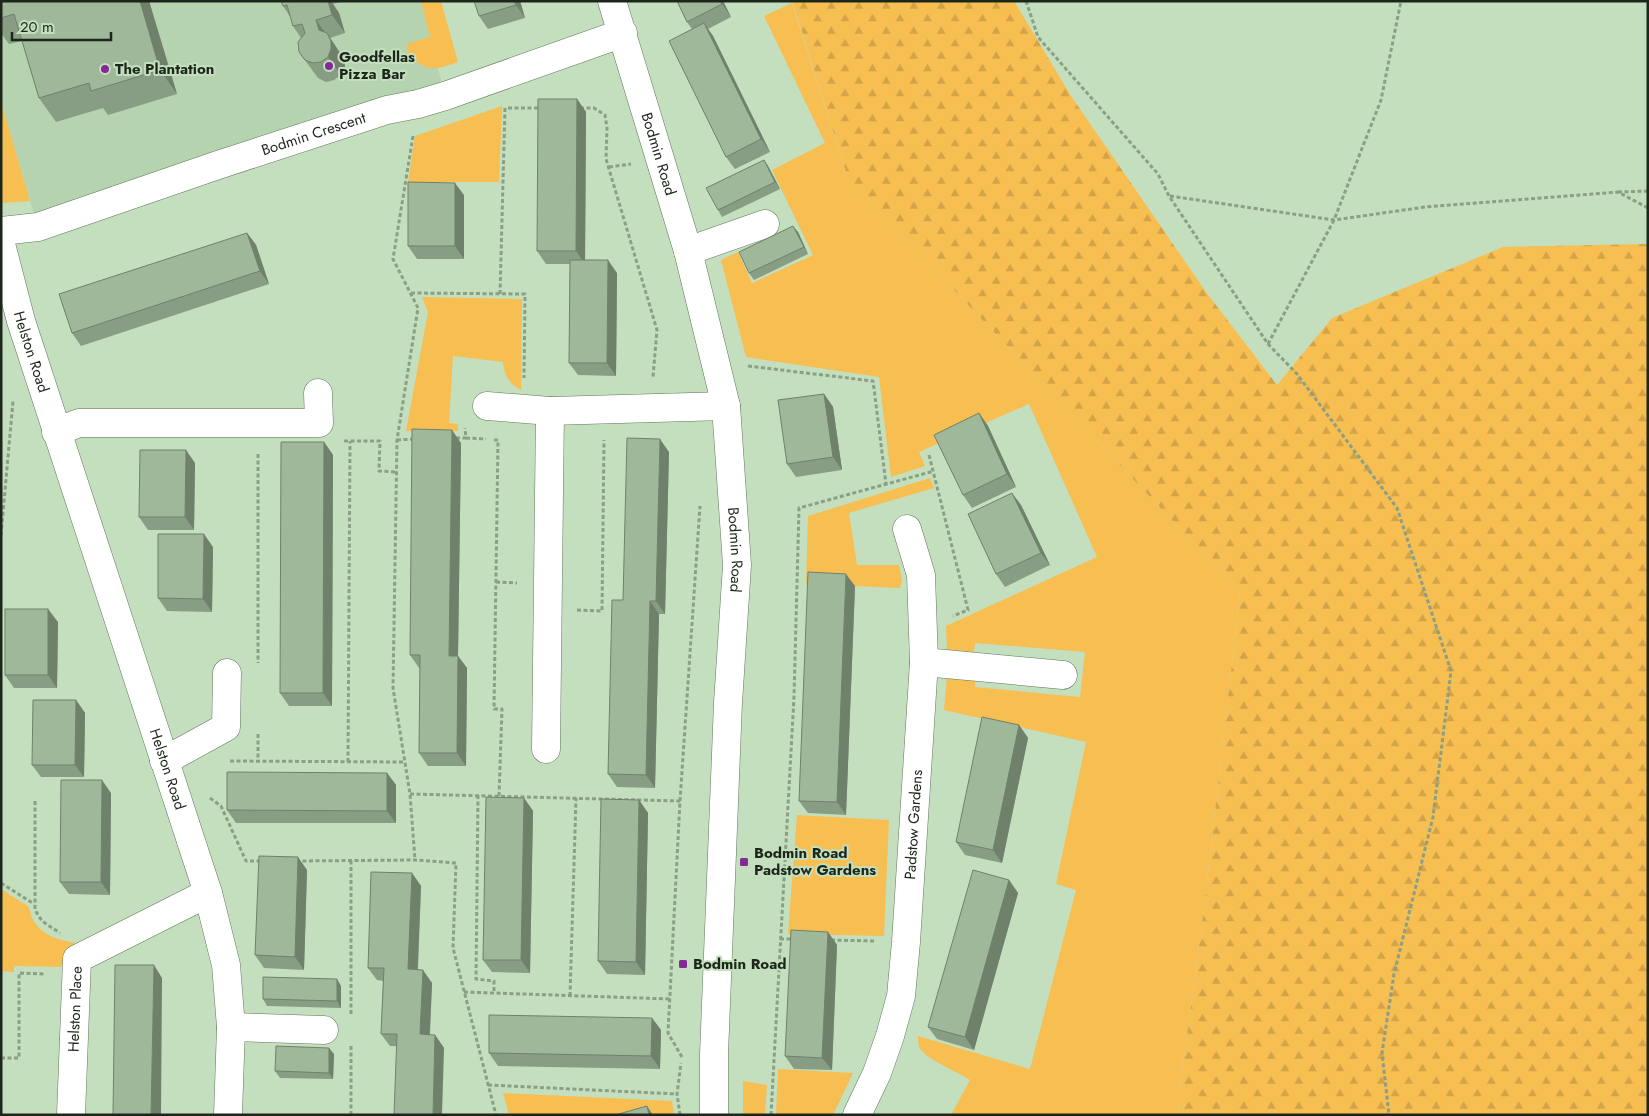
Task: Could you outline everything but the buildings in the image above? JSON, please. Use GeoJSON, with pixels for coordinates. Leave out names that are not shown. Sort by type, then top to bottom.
{"type":"FeatureCollection","features":[{"type":"Feature","properties":{"kind":"street","name":"Bodmin Road"},"geometry":{"type":"LineString","coordinates":[[612,1],[623,32],[688,252],[726,406],[737,565],[728,703],[714,1054],[714,1115]]}},
{"type":"Feature","properties":{"kind":"street","name":"Bodmin Crescent"},"geometry":{"type":"LineString","coordinates":[[1,231],[38,227],[218,164],[377,113],[418,104],[623,32]]}},
{"type":"Feature","properties":{"kind":"street"},"geometry":{"type":"LineString","coordinates":[[688,252],[765,224]]}},
{"type":"Feature","properties":{"kind":"street","name":"Helston Road"},"geometry":{"type":"LineString","coordinates":[[1,244],[21,321],[56,432],[208,893],[226,965],[231,1027],[228,1115]]}},
{"type":"Feature","properties":{"kind":"street"},"geometry":{"type":"LineString","coordinates":[[56,432],[79,423],[319,423],[318,393]]}},
{"type":"Feature","properties":{"kind":"street"},"geometry":{"type":"LineString","coordinates":[[487,406],[537,410],[726,406]]}},
{"type":"Feature","properties":{"kind":"street"},"geometry":{"type":"LineString","coordinates":[[537,410],[548,609],[546,749]]}},
{"type":"Feature","properties":{"kind":"street","name":"Padstow Gardens"},"geometry":{"type":"LineString","coordinates":[[857,1115],[877,1073],[890,1036],[901,996],[906,942],[924,662],[920,575],[907,529]]}},
{"type":"Feature","properties":{"kind":"street"},"geometry":{"type":"LineString","coordinates":[[924,662],[1063,675]]}},
{"type":"Feature","properties":{"kind":"street"},"geometry":{"type":"LineString","coordinates":[[164,761],[226,727],[227,673]]}},
{"type":"Feature","properties":{"kind":"street","name":"Helston Place"},"geometry":{"type":"LineString","coordinates":[[71,1115],[77,959],[208,893]]}},
{"type":"Feature","properties":{"kind":"street"},"geometry":{"type":"LineString","coordinates":[[231,1027],[324,1030]]}},
{"type":"Feature","properties":{"kind":"path"},"geometry":{"type":"LineString","coordinates":[[1026,1],[1038,37],[1158,174],[1170,196],[1268,344],[1297,374],[1396,508],[1451,671],[1433,817],[1394,974],[1382,1053],[1389,1115]]}},
{"type":"Feature","properties":{"kind":"path"},"geometry":{"type":"LineString","coordinates":[[1268,344],[1334,220],[1382,100],[1401,1]]}},
{"type":"Feature","properties":{"kind":"path"},"geometry":{"type":"LineString","coordinates":[[500,294],[506,74]]}},
{"type":"Feature","properties":{"kind":"path"},"geometry":{"type":"LineString","coordinates":[[416,860],[410,794],[393,688],[397,440],[418,308],[394,259],[418,104]]}},
{"type":"Feature","properties":{"kind":"path"},"geometry":{"type":"LineString","coordinates":[[505,108],[545,108]]}},
{"type":"Feature","properties":{"kind":"path"},"geometry":{"type":"LineString","coordinates":[[574,108],[594,108],[605,115],[607,128],[606,159],[657,330],[650,408]]}},
{"type":"Feature","properties":{"kind":"path"},"geometry":{"type":"LineString","coordinates":[[1170,196],[1334,220],[1425,207],[1648,191]]}},
{"type":"Feature","properties":{"kind":"path"},"geometry":{"type":"LineString","coordinates":[[1618,192],[1648,208]]}},
{"type":"Feature","properties":{"kind":"path"},"geometry":{"type":"LineString","coordinates":[[410,293],[525,294],[537,410]]}},
{"type":"Feature","properties":{"kind":"path"},"geometry":{"type":"LineString","coordinates":[[715,362],[873,381],[886,484]]}},
{"type":"Feature","properties":{"kind":"path"},"geometry":{"type":"LineString","coordinates":[[1,535],[14,398]]}},
{"type":"Feature","properties":{"kind":"path"},"geometry":{"type":"LineString","coordinates":[[548,609],[602,611],[604,409]]}},
{"type":"Feature","properties":{"kind":"path"},"geometry":{"type":"LineString","coordinates":[[258,423],[258,672]]}},
{"type":"Feature","properties":{"kind":"path"},"geometry":{"type":"LineString","coordinates":[[319,423],[333,440],[380,441],[379,471],[396,472]]}},
{"type":"Feature","properties":{"kind":"path"},"geometry":{"type":"LineString","coordinates":[[465,425],[466,438]]}},
{"type":"Feature","properties":{"kind":"path"},"geometry":{"type":"LineString","coordinates":[[397,440],[417,439]]}},
{"type":"Feature","properties":{"kind":"path"},"geometry":{"type":"LineString","coordinates":[[446,439],[498,440],[494,709],[502,709],[499,796]]}},
{"type":"Feature","properties":{"kind":"path"},"geometry":{"type":"LineString","coordinates":[[348,762],[350,440]]}},
{"type":"Feature","properties":{"kind":"path"},"geometry":{"type":"LineString","coordinates":[[771,1115],[794,697],[799,508],[934,471]]}},
{"type":"Feature","properties":{"kind":"path"},"geometry":{"type":"LineString","coordinates":[[680,1115],[677,1094],[682,1057],[668,1033],[680,800],[700,502]]}},
{"type":"Feature","properties":{"kind":"path"},"geometry":{"type":"LineString","coordinates":[[258,731],[258,761]]}},
{"type":"Feature","properties":{"kind":"path"},"geometry":{"type":"LineString","coordinates":[[220,761],[405,762]]}},
{"type":"Feature","properties":{"kind":"path"},"geometry":{"type":"LineString","coordinates":[[410,794],[680,800]]}},
{"type":"Feature","properties":{"kind":"path"},"geometry":{"type":"LineString","coordinates":[[207,795],[221,806],[246,861],[265,861]]}},
{"type":"Feature","properties":{"kind":"path"},"geometry":{"type":"LineString","coordinates":[[478,795],[476,979],[494,981],[494,993]]}},
{"type":"Feature","properties":{"kind":"path"},"geometry":{"type":"LineString","coordinates":[[570,996],[576,798]]}},
{"type":"Feature","properties":{"kind":"path"},"geometry":{"type":"LineString","coordinates":[[35,801],[35,910],[42,921],[51,929],[65,936],[80,938],[97,949]]}},
{"type":"Feature","properties":{"kind":"path"},"geometry":{"type":"LineString","coordinates":[[351,860],[351,1017]]}},
{"type":"Feature","properties":{"kind":"path"},"geometry":{"type":"LineString","coordinates":[[294,861],[416,860],[456,863],[453,948],[496,1115]]}},
{"type":"Feature","properties":{"kind":"path"},"geometry":{"type":"LineString","coordinates":[[1,883],[34,904]]}},
{"type":"Feature","properties":{"kind":"path"},"geometry":{"type":"LineString","coordinates":[[780,939],[800,939]]}},
{"type":"Feature","properties":{"kind":"path"},"geometry":{"type":"LineString","coordinates":[[829,940],[906,942]]}},
{"type":"Feature","properties":{"kind":"path"},"geometry":{"type":"LineString","coordinates":[[1,1058],[20,1058],[20,974],[76,974]]}},
{"type":"Feature","properties":{"kind":"path"},"geometry":{"type":"LineString","coordinates":[[464,992],[670,999]]}},
{"type":"Feature","properties":{"kind":"path"},"geometry":{"type":"LineString","coordinates":[[351,1036],[351,1115]]}},
{"type":"Feature","properties":{"kind":"path"},"geometry":{"type":"LineString","coordinates":[[488,1086],[677,1094]]}},
{"type":"Feature","properties":{"kind":"shaded area"},"geometry":{"type":"Polygon","coordinates":[[[53,1],[421,1],[445,96],[38,227],[1,102],[1,17],[53,1]]]}},
{"type":"Feature","properties":{"kind":"green space"},"geometry":{"type":"Polygon","coordinates":[[[421,1],[441,1],[458,62],[432,68],[426,67],[408,54],[407,44],[430,37],[421,1]]]}},
{"type":"Feature","properties":{"kind":"green space"},"geometry":{"type":"Polygon","coordinates":[[[792,1],[1014,1],[1071,96],[1206,292],[1277,385],[1332,318],[1503,247],[1648,244],[1648,1115],[1178,1115],[1240,592],[848,178],[792,1]]]}},
{"type":"Feature","properties":{"kind":"green space"},"geometry":{"type":"Polygon","coordinates":[[[792,3],[848,178],[1240,592],[1178,1115],[951,1115],[970,1080],[926,1055],[919,1046],[918,1036],[1030,1069],[1076,890],[1056,884],[1086,742],[944,710],[947,676],[975,679],[975,687],[1080,697],[1085,652],[975,643],[974,652],[947,650],[946,626],[1097,557],[1029,404],[919,452],[925,466],[891,477],[879,377],[746,357],[721,260],[738,252],[752,283],[813,255],[772,170],[825,143],[764,16],[792,3]]]}},
{"type":"Feature","properties":{"kind":"green space"},"geometry":{"type":"Polygon","coordinates":[[[1,102],[30,201],[1,203],[1,102]]]}},
{"type":"Feature","properties":{"kind":"green space"},"geometry":{"type":"Polygon","coordinates":[[[502,106],[499,182],[408,182],[415,136],[502,106]]]}},
{"type":"Feature","properties":{"kind":"green space"},"geometry":{"type":"Polygon","coordinates":[[[422,297],[522,299],[521,390],[508,379],[503,362],[453,356],[449,423],[458,424],[458,431],[406,431],[428,312],[422,297]]]}},
{"type":"Feature","properties":{"kind":"green space"},"geometry":{"type":"Polygon","coordinates":[[[930,478],[934,488],[849,513],[857,565],[899,565],[902,581],[900,588],[806,584],[808,516],[930,478]]]}},
{"type":"Feature","properties":{"kind":"green space"},"geometry":{"type":"Polygon","coordinates":[[[797,815],[889,820],[884,936],[788,934],[797,815]]]}},
{"type":"Feature","properties":{"kind":"green space"},"geometry":{"type":"Polygon","coordinates":[[[1,889],[29,907],[35,923],[45,933],[75,943],[61,967],[14,966],[14,972],[1,971],[1,889]]]}},
{"type":"Feature","properties":{"kind":"green space"},"geometry":{"type":"Polygon","coordinates":[[[778,1069],[853,1073],[833,1115],[776,1115],[778,1069]]]}},
{"type":"Feature","properties":{"kind":"green space"},"geometry":{"type":"Polygon","coordinates":[[[743,1081],[767,1085],[765,1115],[743,1115],[743,1081]]]}},
{"type":"Feature","properties":{"kind":"green space"},"geometry":{"type":"Polygon","coordinates":[[[503,1093],[672,1101],[674,1114],[509,1115],[503,1093]]]}},
{"type":"Feature","properties":{"kind":"place","name":"Goodfellas Pizza Bar"},"geometry":{"type":"Point","coordinates":[329,66]}},
{"type":"Feature","properties":{"kind":"place","name":"The Plantation"},"geometry":{"type":"Point","coordinates":[105,69]}},
{"type":"Feature","properties":{"kind":"place","name":"Bodmin Road Padstow Gardens"},"geometry":{"type":"Point","coordinates":[744,862]}},
{"type":"Feature","properties":{"kind":"place","name":"Bodmin Road"},"geometry":{"type":"Point","coordinates":[683,964]}}]}
